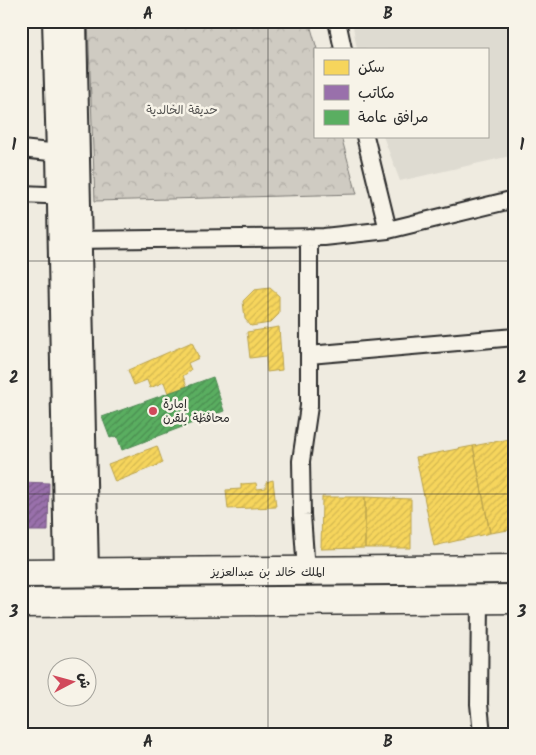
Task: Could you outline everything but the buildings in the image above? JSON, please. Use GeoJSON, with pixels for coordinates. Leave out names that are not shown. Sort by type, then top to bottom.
{"type":"FeatureCollection","features":[{"type":"Feature","properties":{"kind":"highway","name":"الملك خالد بن عبدالعزيز"},"geometry":{"type":"LineString","coordinates":[[21,573],[515,569]]}},
{"type":"Feature","properties":{"kind":"highway"},"geometry":{"type":"LineString","coordinates":[[21,603],[515,599]]}},
{"type":"Feature","properties":{"kind":"street"},"geometry":{"type":"LineString","coordinates":[[55,21],[68,154]]}},
{"type":"Feature","properties":{"kind":"street"},"geometry":{"type":"LineString","coordinates":[[74,21],[68,154],[76,573]]}},
{"type":"Feature","properties":{"kind":"street"},"geometry":{"type":"LineString","coordinates":[[336,21],[343,48]]}},
{"type":"Feature","properties":{"kind":"street"},"geometry":{"type":"LineString","coordinates":[[365,138],[388,230]]}},
{"type":"Feature","properties":{"kind":"street"},"geometry":{"type":"LineString","coordinates":[[21,149],[68,154]]}},
{"type":"Feature","properties":{"kind":"street"},"geometry":{"type":"LineString","coordinates":[[21,194],[69,196]]}},
{"type":"Feature","properties":{"kind":"street"},"geometry":{"type":"LineString","coordinates":[[69,240],[324,236],[388,230],[515,199]]}},
{"type":"Feature","properties":{"kind":"street"},"geometry":{"type":"LineString","coordinates":[[306,572],[301,461],[309,406],[309,237]]}},
{"type":"Feature","properties":{"kind":"street"},"geometry":{"type":"LineString","coordinates":[[309,355],[515,337]]}},
{"type":"Feature","properties":{"kind":"street"},"geometry":{"type":"LineString","coordinates":[[480,599],[479,704],[482,734]]}},
{"type":"Feature","properties":{"kind":"shaded area"},"geometry":{"type":"Polygon","coordinates":[[[352,21],[515,21],[515,155],[400,181],[384,138],[488,138],[488,48],[357,48],[352,21]]]}},
{"type":"Feature","properties":{"kind":"green space","name":"حديقة الخالدية"},"geometry":{"type":"Polygon","coordinates":[[[88,21],[309,21],[317,48],[314,48],[314,138],[342,138],[357,194],[95,201],[88,21]]]}},
{"type":"Feature","properties":{"kind":"place","name":"إمارة محافظة بلقرن"},"geometry":{"type":"Point","coordinates":[153,411]}}]}
